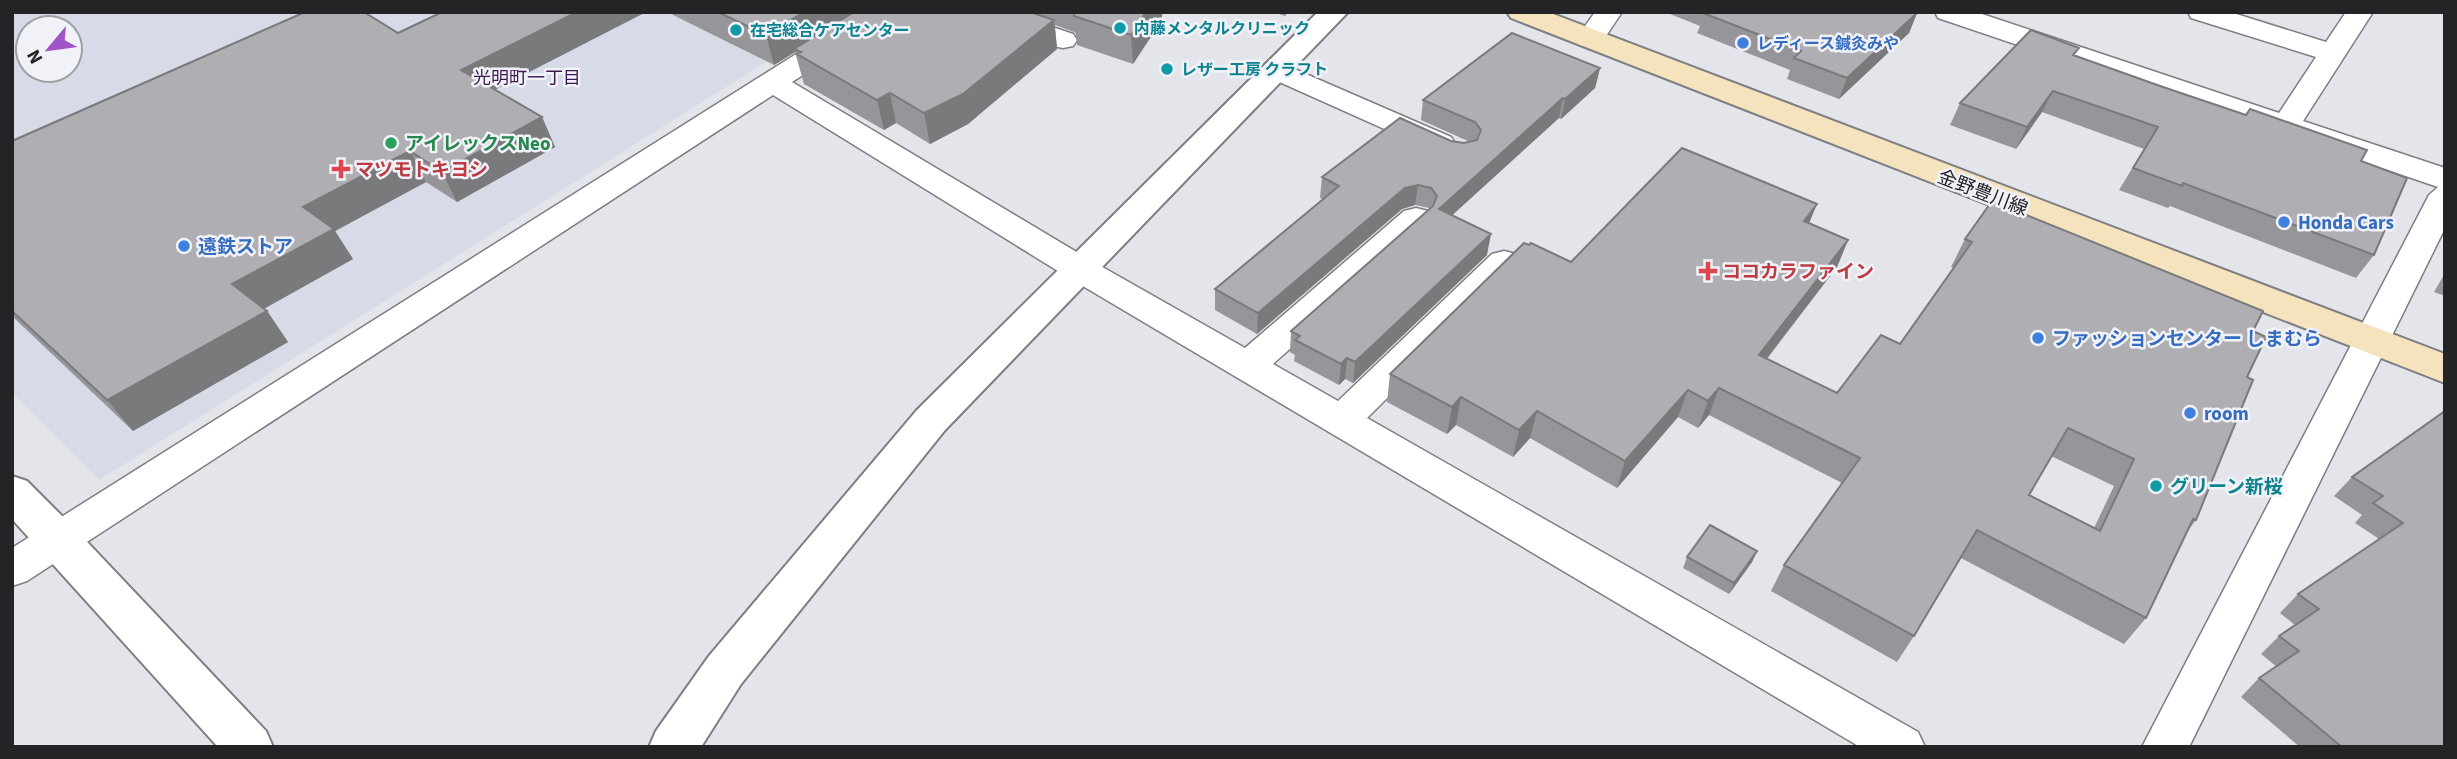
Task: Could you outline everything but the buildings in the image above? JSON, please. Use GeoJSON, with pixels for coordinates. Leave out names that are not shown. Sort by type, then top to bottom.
{"type":"FeatureCollection","features":[{"type":"Feature","properties":{"kind":"main road","name":"金野豊川線"},"geometry":{"type":"LineString","coordinates":[[1521,12],[2445,369]]}},
{"type":"Feature","properties":{"kind":"street"},"geometry":{"type":"LineString","coordinates":[[12,569],[882,12]]}},
{"type":"Feature","properties":{"kind":"street"},"geometry":{"type":"LineString","coordinates":[[980,12],[1063,40]]}},
{"type":"Feature","properties":{"kind":"street"},"geometry":{"type":"LineString","coordinates":[[673,747],[725,670],[931,419],[1334,12]]}},
{"type":"Feature","properties":{"kind":"street"},"geometry":{"type":"LineString","coordinates":[[1590,39],[1609,12]]}},
{"type":"Feature","properties":{"kind":"street"},"geometry":{"type":"LineString","coordinates":[[1948,12],[2445,180]]}},
{"type":"Feature","properties":{"kind":"street"},"geometry":{"type":"LineString","coordinates":[[2201,12],[2333,53]]}},
{"type":"Feature","properties":{"kind":"street"},"geometry":{"type":"LineString","coordinates":[[2285,126],[2360,12]]}},
{"type":"Feature","properties":{"kind":"street"},"geometry":{"type":"LineString","coordinates":[[1276,70],[1460,152]]}},
{"type":"Feature","properties":{"kind":"street"},"geometry":{"type":"LineString","coordinates":[[773,83],[1078,268],[1902,747]]}},
{"type":"Feature","properties":{"kind":"street"},"geometry":{"type":"LineString","coordinates":[[2165,747],[2445,195]]}},
{"type":"Feature","properties":{"kind":"street"},"geometry":{"type":"LineString","coordinates":[[1248,366],[1416,218]]}},
{"type":"Feature","properties":{"kind":"street"},"geometry":{"type":"LineString","coordinates":[[1341,421],[1504,262]]}},
{"type":"Feature","properties":{"kind":"street"},"geometry":{"type":"LineString","coordinates":[[12,492],[249,747]]}},
{"type":"Feature","properties":{"kind":"shaded area"},"geometry":{"type":"Polygon","coordinates":[[[12,12],[846,12],[99,480],[12,393],[12,12]]]}},
{"type":"Feature","properties":{"kind":"place","name":"内藤メンタルクリニック"},"geometry":{"type":"Point","coordinates":[1120,28]}},
{"type":"Feature","properties":{"kind":"place","name":"在宅総合ケアセンター"},"geometry":{"type":"Point","coordinates":[736,30]}},
{"type":"Feature","properties":{"kind":"place","name":"レディース鍼灸みや"},"geometry":{"type":"Point","coordinates":[1743,43]}},
{"type":"Feature","properties":{"kind":"place","name":"レザー工房 クラフト"},"geometry":{"type":"Point","coordinates":[1167,69]}},
{"type":"Feature","properties":{"kind":"place","name":"アイレックスNeo"},"geometry":{"type":"Point","coordinates":[391,143]}},
{"type":"Feature","properties":{"kind":"place","name":"マツモトキヨシ"},"geometry":{"type":"Point","coordinates":[341,169]}},
{"type":"Feature","properties":{"kind":"place","name":"Honda Cars"},"geometry":{"type":"Point","coordinates":[2284,222]}},
{"type":"Feature","properties":{"kind":"place","name":"遠鉄ストア"},"geometry":{"type":"Point","coordinates":[184,246]}},
{"type":"Feature","properties":{"kind":"place","name":"ココカラファイン"},"geometry":{"type":"Point","coordinates":[1708,271]}},
{"type":"Feature","properties":{"kind":"place","name":"ファッションセンター しまむら"},"geometry":{"type":"Point","coordinates":[2038,338]}},
{"type":"Feature","properties":{"kind":"place","name":"room"},"geometry":{"type":"Point","coordinates":[2190,413]}},
{"type":"Feature","properties":{"kind":"place","name":"グリーン新桜"},"geometry":{"type":"Point","coordinates":[2156,486]}},
{"type":"Feature","properties":{"kind":"district","name":"光明町一丁目"},"geometry":{"type":"Point","coordinates":[527,78]}}]}
